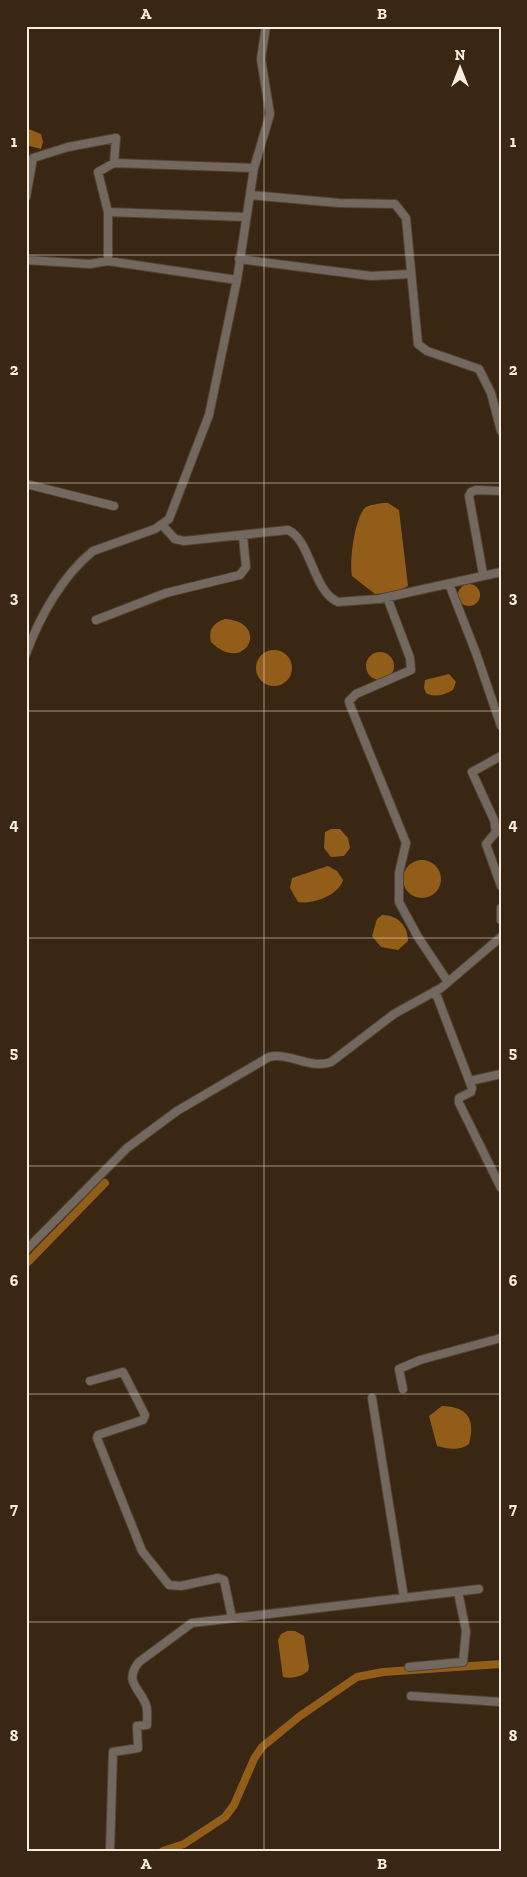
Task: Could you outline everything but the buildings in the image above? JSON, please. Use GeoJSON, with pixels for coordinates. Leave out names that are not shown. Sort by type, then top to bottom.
{"type":"FeatureCollection","features":[{"type":"Feature","properties":{"kind":"street"},"geometry":{"type":"LineString","coordinates":[[26,654],[53,599],[84,558],[93,551],[165,528],[172,515],[182,480],[208,415],[237,280],[245,216],[254,168],[270,114],[261,59],[266,26]]}},
{"type":"Feature","properties":{"kind":"street"},"geometry":{"type":"LineString","coordinates":[[26,197],[33,158],[68,148],[116,138],[114,163]]}},
{"type":"Feature","properties":{"kind":"street"},"geometry":{"type":"LineString","coordinates":[[108,261],[108,212],[98,172],[114,163],[254,168]]}},
{"type":"Feature","properties":{"kind":"street"},"geometry":{"type":"LineString","coordinates":[[250,195],[339,203],[395,204],[406,218],[418,344],[427,352],[479,369],[491,393],[501,431]]}},
{"type":"Feature","properties":{"kind":"street"},"geometry":{"type":"LineString","coordinates":[[108,212],[245,216]]}},
{"type":"Feature","properties":{"kind":"street"},"geometry":{"type":"LineString","coordinates":[[239,259],[371,276],[411,274]]}},
{"type":"Feature","properties":{"kind":"street"},"geometry":{"type":"LineString","coordinates":[[26,260],[90,264],[108,261],[237,280]]}},
{"type":"Feature","properties":{"kind":"street"},"geometry":{"type":"LineString","coordinates":[[26,484],[114,506]]}},
{"type":"Feature","properties":{"kind":"street"},"geometry":{"type":"LineString","coordinates":[[483,574],[470,496],[471,492],[476,490],[501,491]]}},
{"type":"Feature","properties":{"kind":"street"},"geometry":{"type":"LineString","coordinates":[[165,528],[175,539],[205,540],[244,536],[275,530],[288,530],[297,536],[312,566],[334,600],[355,601],[387,597],[449,584],[483,574],[501,572]]}},
{"type":"Feature","properties":{"kind":"street"},"geometry":{"type":"LineString","coordinates":[[96,620],[166,593],[240,575],[246,568],[244,536]]}},
{"type":"Feature","properties":{"kind":"street"},"geometry":{"type":"LineString","coordinates":[[449,584],[476,653],[501,726]]}},
{"type":"Feature","properties":{"kind":"street"},"geometry":{"type":"LineString","coordinates":[[387,597],[410,658],[411,670],[356,694],[349,701],[406,843],[399,873],[399,902],[418,936],[448,982]]}},
{"type":"Feature","properties":{"kind":"street"},"geometry":{"type":"LineString","coordinates":[[501,756],[472,772],[494,820],[496,832],[486,844],[501,886]]}},
{"type":"Feature","properties":{"kind":"street"},"geometry":{"type":"LineString","coordinates":[[501,908],[501,920]]}},
{"type":"Feature","properties":{"kind":"street"},"geometry":{"type":"LineString","coordinates":[[26,1250],[127,1148],[176,1111],[269,1057],[281,1056],[321,1064],[331,1062],[394,1014],[436,991],[501,937]]}},
{"type":"Feature","properties":{"kind":"street"},"geometry":{"type":"LineString","coordinates":[[436,991],[470,1081],[471,1092],[459,1098],[458,1102],[501,1188]]}},
{"type":"Feature","properties":{"kind":"street"},"geometry":{"type":"LineString","coordinates":[[470,1081],[501,1074]]}},
{"type":"Feature","properties":{"kind":"street"},"geometry":{"type":"LineString","coordinates":[[492,1170],[501,1166]]}},
{"type":"Feature","properties":{"kind":"street"},"geometry":{"type":"LineString","coordinates":[[403,1389],[400,1369],[420,1360],[501,1338]]}},
{"type":"Feature","properties":{"kind":"street"},"geometry":{"type":"LineString","coordinates":[[90,1381],[123,1372],[145,1415],[142,1420],[98,1435],[97,1438],[142,1551],[169,1585],[180,1586],[218,1578],[224,1580],[232,1618]]}},
{"type":"Feature","properties":{"kind":"street"},"geometry":{"type":"LineString","coordinates":[[372,1398],[404,1598]]}},
{"type":"Feature","properties":{"kind":"street"},"geometry":{"type":"LineString","coordinates":[[110,1851],[113,1752],[138,1748],[137,1726],[147,1725],[147,1707],[134,1688],[132,1674],[135,1668],[192,1623],[479,1589]]}},
{"type":"Feature","properties":{"kind":"street"},"geometry":{"type":"LineString","coordinates":[[408,1667],[462,1662],[466,1631],[458,1592]]}},
{"type":"Feature","properties":{"kind":"street"},"geometry":{"type":"LineString","coordinates":[[411,1696],[501,1702]]}},
{"type":"Feature","properties":{"kind":"shaded area"},"geometry":{"type":"Polygon","coordinates":[[[26,128],[41,134],[43,142],[41,149],[26,145],[26,128]]]}},
{"type":"Feature","properties":{"kind":"shaded area"},"geometry":{"type":"Polygon","coordinates":[[[388,503],[399,510],[408,586],[397,592],[375,594],[352,576],[351,560],[356,529],[362,512],[366,507],[388,503]]]}},
{"type":"Feature","properties":{"kind":"shaded area"},"geometry":{"type":"Polygon","coordinates":[[[469,584],[477,587],[480,595],[477,603],[469,606],[461,603],[458,595],[461,587],[469,584]]]}},
{"type":"Feature","properties":{"kind":"shaded area"},"geometry":{"type":"Polygon","coordinates":[[[225,619],[239,622],[247,629],[250,637],[248,644],[243,650],[234,653],[223,651],[211,642],[210,634],[212,627],[225,619]]]}},
{"type":"Feature","properties":{"kind":"shaded area"},"geometry":{"type":"Polygon","coordinates":[[[274,650],[281,651],[287,655],[291,661],[291,675],[287,681],[281,685],[274,686],[267,685],[261,681],[257,675],[256,668],[257,661],[261,655],[267,651],[274,650]]]}},
{"type":"Feature","properties":{"kind":"shaded area"},"geometry":{"type":"Polygon","coordinates":[[[380,652],[390,656],[394,666],[390,676],[380,680],[370,676],[366,666],[370,656],[380,652]]]}},
{"type":"Feature","properties":{"kind":"shaded area"},"geometry":{"type":"Polygon","coordinates":[[[449,674],[456,682],[453,690],[440,695],[426,693],[424,688],[425,680],[449,674]]]}},
{"type":"Feature","properties":{"kind":"shaded area"},"geometry":{"type":"Polygon","coordinates":[[[331,829],[340,829],[348,838],[350,848],[344,856],[331,857],[324,848],[325,832],[331,829]]]}},
{"type":"Feature","properties":{"kind":"shaded area"},"geometry":{"type":"Polygon","coordinates":[[[422,860],[435,866],[441,879],[435,892],[422,898],[409,892],[403,879],[409,866],[422,860]]]}},
{"type":"Feature","properties":{"kind":"shaded area"},"geometry":{"type":"Polygon","coordinates":[[[328,866],[337,871],[343,880],[336,890],[324,898],[304,903],[298,902],[290,888],[292,878],[328,866]]]}},
{"type":"Feature","properties":{"kind":"shaded area"},"geometry":{"type":"Polygon","coordinates":[[[382,915],[397,919],[404,926],[408,941],[398,950],[381,947],[372,936],[377,919],[382,915]]]}},
{"type":"Feature","properties":{"kind":"shaded area"},"geometry":{"type":"Polygon","coordinates":[[[442,1406],[458,1409],[468,1416],[471,1427],[469,1444],[454,1449],[437,1446],[429,1416],[442,1406]]]}},
{"type":"Feature","properties":{"kind":"shaded area"},"geometry":{"type":"Polygon","coordinates":[[[287,1631],[295,1631],[304,1636],[309,1667],[308,1671],[293,1678],[283,1677],[278,1640],[281,1634],[287,1631]]]}},
{"type":"Feature","properties":{"kind":"waterway"},"geometry":{"type":"LineString","coordinates":[[26,1264],[105,1183]]}},
{"type":"Feature","properties":{"kind":"waterway"},"geometry":{"type":"LineString","coordinates":[[163,1851],[184,1844],[225,1817],[234,1805],[254,1759],[262,1747],[300,1716],[357,1677],[383,1672],[501,1664]]}}]}
